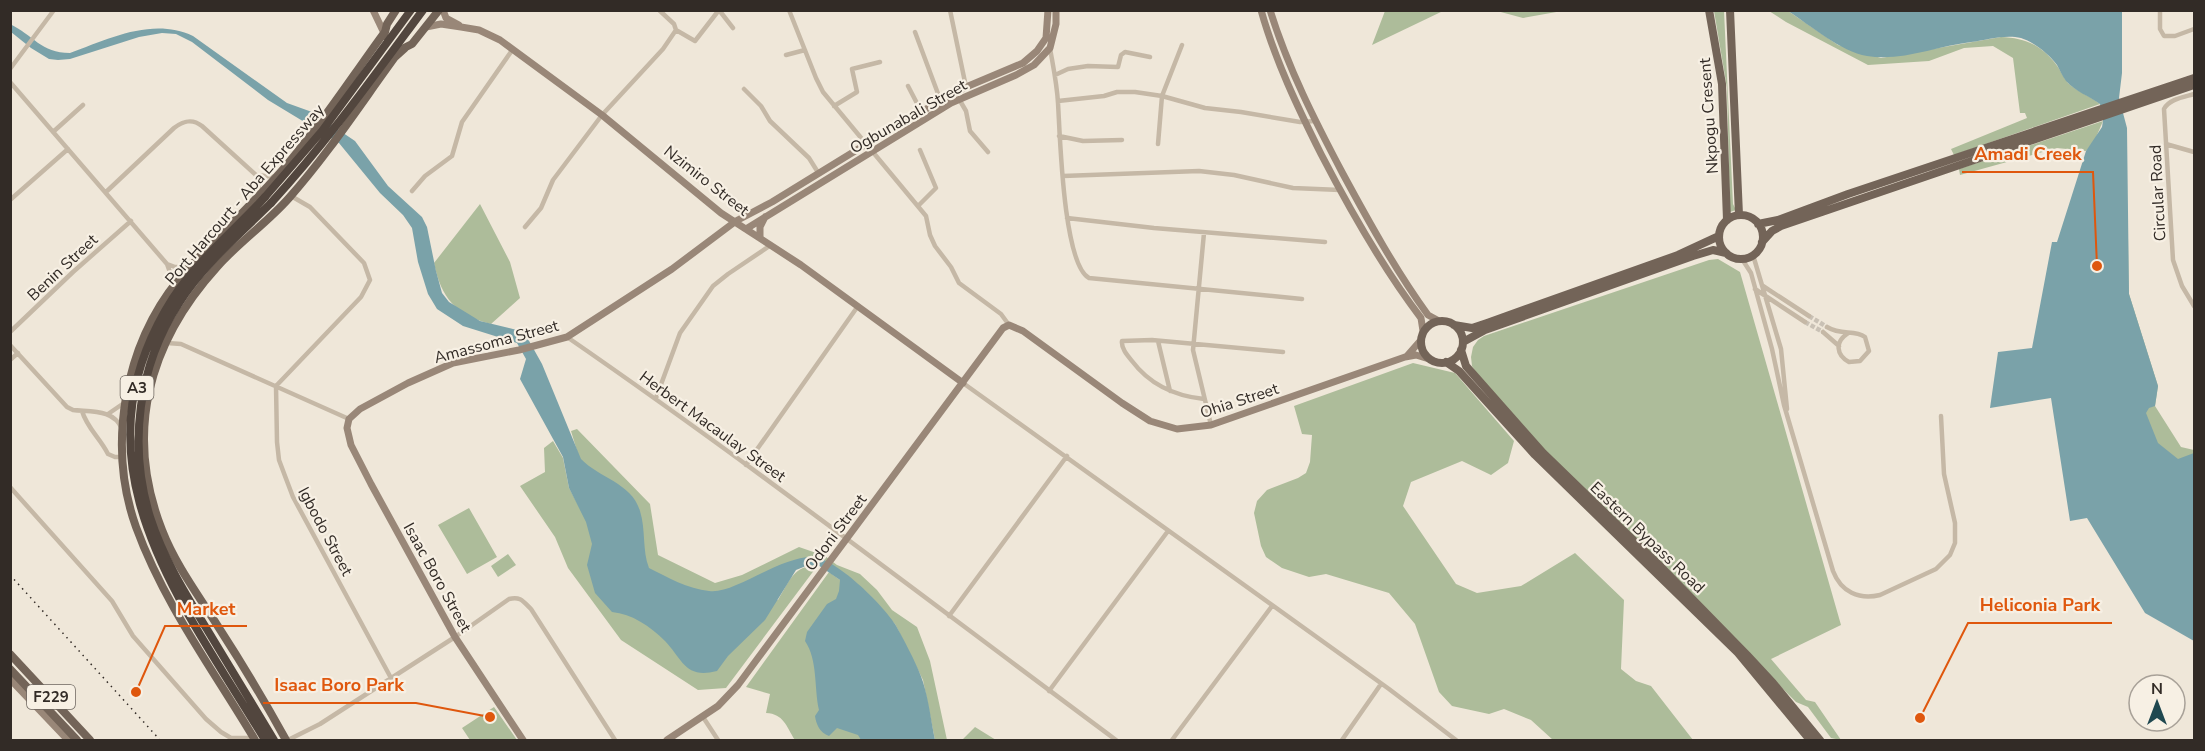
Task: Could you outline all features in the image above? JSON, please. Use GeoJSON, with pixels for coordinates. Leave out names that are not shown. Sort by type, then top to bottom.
{"type":"FeatureCollection","features":[{"type":"Feature","properties":{"kind":"highway","name":"Port Harcourt - Aba Expressway"},"geometry":{"type":"LineString","coordinates":[[274,741],[164,572],[142,514],[132,465],[131,420],[140,372],[154,332],[174,297],[266,198],[322,131],[411,10]]}},
{"type":"Feature","properties":{"kind":"highway","name":"Port Harcourt - Aba Expressway"},"geometry":{"type":"LineString","coordinates":[[266,198],[310,161],[423,10]]}},
{"type":"Feature","properties":{"kind":"highway","name":"Port Harcourt - Aba Expressway"},"geometry":{"type":"LineString","coordinates":[[189,608],[265,741]]}},
{"type":"Feature","properties":{"kind":"main road"},"geometry":{"type":"LineString","coordinates":[[287,741],[247,672],[177,562],[157,514],[146,467],[145,429],[150,387],[164,344],[206,263],[266,198],[276,177],[330,111],[384,33],[396,10]]}},
{"type":"Feature","properties":{"kind":"main road","name":"Nkpogu Cresent"},"geometry":{"type":"LineString","coordinates":[[1709,10],[1722,84],[1727,220]]}},
{"type":"Feature","properties":{"kind":"main road","name":"Nkpogu Cresent"},"geometry":{"type":"LineString","coordinates":[[1730,10],[1739,216]]}},
{"type":"Feature","properties":{"kind":"main road"},"geometry":{"type":"LineString","coordinates":[[254,739],[172,604],[156,574],[136,526],[128,492],[122,429],[124,403],[132,371],[144,339],[173,287],[291,196],[347,126],[395,57],[412,44],[426,27],[443,13]]}},
{"type":"Feature","properties":{"kind":"main road"},"geometry":{"type":"LineString","coordinates":[[384,33],[389,44],[395,48],[405,48]]}},
{"type":"Feature","properties":{"kind":"main road"},"geometry":{"type":"LineString","coordinates":[[2135,102],[2194,78]]}},
{"type":"Feature","properties":{"kind":"main road"},"geometry":{"type":"LineString","coordinates":[[1758,224],[1778,220],[1848,194],[2194,85]]}},
{"type":"Feature","properties":{"kind":"main road"},"geometry":{"type":"LineString","coordinates":[[1762,242],[1762,231],[1758,224],[1748,216],[1727,220],[1721,227],[1720,246],[1733,258],[1742,259],[1753,255],[1772,231],[1781,226],[2095,115]]}},
{"type":"Feature","properties":{"kind":"main road"},"geometry":{"type":"LineString","coordinates":[[1454,325],[1461,332],[1463,342],[1461,350],[1454,359],[1446,362],[1438,362],[1429,358],[1423,352],[1421,340],[1430,324],[1439,321],[1472,328],[1678,255],[1719,236]]}},
{"type":"Feature","properties":{"kind":"main road"},"geometry":{"type":"LineString","coordinates":[[1463,342],[1485,330],[1693,256],[1713,250],[1726,253]]}},
{"type":"Feature","properties":{"kind":"main road","name":"Eastern Bypass Road"},"geometry":{"type":"LineString","coordinates":[[1461,350],[1466,366],[1517,425],[1733,640],[1773,682],[1820,741]]}},
{"type":"Feature","properties":{"kind":"main road","name":"Eastern Bypass Road"},"geometry":{"type":"LineString","coordinates":[[1446,362],[1459,371],[1535,455],[1738,652],[1810,741]]}},
{"type":"Feature","properties":{"kind":"main road","name":"F229"},"geometry":{"type":"LineString","coordinates":[[10,654],[31,674],[90,741]]}},
{"type":"Feature","properties":{"kind":"main road","name":"F229"},"geometry":{"type":"LineString","coordinates":[[10,669],[77,741]]}},
{"type":"Feature","properties":{"kind":"main road"},"geometry":{"type":"LineString","coordinates":[[23,681],[31,674]]}},
{"type":"Feature","properties":{"kind":"main road"},"geometry":{"type":"LineString","coordinates":[[39,710],[40,700]]}},
{"type":"Feature","properties":{"kind":"street"},"geometry":{"type":"LineString","coordinates":[[10,69],[54,10]]}},
{"type":"Feature","properties":{"kind":"street"},"geometry":{"type":"LineString","coordinates":[[373,10],[384,33]]}},
{"type":"Feature","properties":{"kind":"street"},"geometry":{"type":"LineString","coordinates":[[450,10],[443,13],[461,27]]}},
{"type":"Feature","properties":{"kind":"street"},"geometry":{"type":"LineString","coordinates":[[659,10],[674,24],[676,30],[695,41],[719,10],[733,28]]}},
{"type":"Feature","properties":{"kind":"street"},"geometry":{"type":"LineString","coordinates":[[789,10],[816,78],[834,106],[926,216],[935,246],[951,267],[959,283],[1001,314],[1009,325]]}},
{"type":"Feature","properties":{"kind":"street"},"geometry":{"type":"LineString","coordinates":[[950,10],[955,24],[957,46],[966,87]]}},
{"type":"Feature","properties":{"kind":"street","name":"Ogbunabali Street"},"geometry":{"type":"LineString","coordinates":[[736,221],[819,174],[940,99],[1011,69],[1031,57],[1046,38],[1048,10]]}},
{"type":"Feature","properties":{"kind":"street","name":"Ogbunabali Street"},"geometry":{"type":"LineString","coordinates":[[746,229],[959,99],[1022,73],[1040,60],[1050,48],[1056,24],[1056,10]]}},
{"type":"Feature","properties":{"kind":"street"},"geometry":{"type":"LineString","coordinates":[[1261,10],[1277,57],[1305,122],[1366,236],[1421,318],[1424,331]]}},
{"type":"Feature","properties":{"kind":"street"},"geometry":{"type":"LineString","coordinates":[[1270,10],[1282,45],[1315,121],[1374,231],[1428,315],[1439,321]]}},
{"type":"Feature","properties":{"kind":"street"},"geometry":{"type":"LineString","coordinates":[[2160,10],[2160,28],[2164,36],[2169,37],[2194,29]]}},
{"type":"Feature","properties":{"kind":"street","name":"Nzimiro Street"},"geometry":{"type":"LineString","coordinates":[[426,27],[433,24],[488,33],[513,49],[603,115],[721,213],[736,221],[858,306],[963,383]]}},
{"type":"Feature","properties":{"kind":"street"},"geometry":{"type":"LineString","coordinates":[[525,227],[541,208],[553,180],[603,115],[663,49],[676,30]]}},
{"type":"Feature","properties":{"kind":"street"},"geometry":{"type":"LineString","coordinates":[[915,32],[940,99]]}},
{"type":"Feature","properties":{"kind":"street"},"geometry":{"type":"LineString","coordinates":[[1158,144],[1162,96],[1182,45]]}},
{"type":"Feature","properties":{"kind":"street"},"geometry":{"type":"LineString","coordinates":[[1050,48],[1058,101],[1067,218],[1078,263],[1087,277],[1302,299]]}},
{"type":"Feature","properties":{"kind":"street"},"geometry":{"type":"LineString","coordinates":[[412,191],[425,176],[451,158],[462,122],[513,49]]}},
{"type":"Feature","properties":{"kind":"street"},"geometry":{"type":"LineString","coordinates":[[786,55],[805,50]]}},
{"type":"Feature","properties":{"kind":"street"},"geometry":{"type":"LineString","coordinates":[[1055,75],[1068,69],[1088,66],[1118,67],[1121,55],[1125,52],[1150,57]]}},
{"type":"Feature","properties":{"kind":"street"},"geometry":{"type":"LineString","coordinates":[[1040,60],[1052,64]]}},
{"type":"Feature","properties":{"kind":"street"},"geometry":{"type":"LineString","coordinates":[[834,106],[857,92],[852,69],[880,62]]}},
{"type":"Feature","properties":{"kind":"street"},"geometry":{"type":"LineString","coordinates":[[10,82],[168,264],[173,287]]}},
{"type":"Feature","properties":{"kind":"street"},"geometry":{"type":"LineString","coordinates":[[908,86],[921,111]]}},
{"type":"Feature","properties":{"kind":"street"},"geometry":{"type":"LineString","coordinates":[[744,89],[761,106],[770,121],[809,158],[819,174]]}},
{"type":"Feature","properties":{"kind":"street"},"geometry":{"type":"LineString","coordinates":[[1058,101],[1098,97],[1122,91],[1162,96],[1205,108],[1305,122],[1315,121]]}},
{"type":"Feature","properties":{"kind":"street","name":"Circular Road"},"geometry":{"type":"LineString","coordinates":[[2194,94],[2167,104],[2164,109],[2173,260],[2182,286],[2194,306]]}},
{"type":"Feature","properties":{"kind":"street"},"geometry":{"type":"LineString","coordinates":[[959,99],[966,111],[970,131],[988,152]]}},
{"type":"Feature","properties":{"kind":"street"},"geometry":{"type":"LineString","coordinates":[[53,132],[82,105]]}},
{"type":"Feature","properties":{"kind":"street"},"geometry":{"type":"LineString","coordinates":[[106,192],[174,128],[188,121],[197,122],[202,126],[255,175],[266,198]]}},
{"type":"Feature","properties":{"kind":"street"},"geometry":{"type":"LineString","coordinates":[[1059,136],[1083,141],[1122,140]]}},
{"type":"Feature","properties":{"kind":"street"},"geometry":{"type":"LineString","coordinates":[[2166,144],[2194,152]]}},
{"type":"Feature","properties":{"kind":"street"},"geometry":{"type":"LineString","coordinates":[[10,201],[68,149]]}},
{"type":"Feature","properties":{"kind":"street"},"geometry":{"type":"LineString","coordinates":[[918,206],[936,188],[920,150]]}},
{"type":"Feature","properties":{"kind":"street"},"geometry":{"type":"LineString","coordinates":[[1063,176],[1199,171],[1234,175],[1293,188],[1340,190]]}},
{"type":"Feature","properties":{"kind":"street"},"geometry":{"type":"LineString","coordinates":[[255,175],[276,177]]}},
{"type":"Feature","properties":{"kind":"street"},"geometry":{"type":"LineString","coordinates":[[276,386],[361,297],[369,280],[367,269],[357,255],[310,207],[291,196]]}},
{"type":"Feature","properties":{"kind":"street"},"geometry":{"type":"LineString","coordinates":[[760,238],[760,227],[765,216]]}},
{"type":"Feature","properties":{"kind":"street"},"geometry":{"type":"LineString","coordinates":[[1067,218],[1204,233],[1325,242]]}},
{"type":"Feature","properties":{"kind":"street","name":"Benin Street"},"geometry":{"type":"LineString","coordinates":[[10,332],[131,221]]}},
{"type":"Feature","properties":{"kind":"street","name":"Amassoma Street"},"geometry":{"type":"LineString","coordinates":[[349,419],[360,409],[453,363],[519,350],[567,337],[672,269],[736,221]]}},
{"type":"Feature","properties":{"kind":"street"},"geometry":{"type":"LineString","coordinates":[[1366,236],[1374,231]]}},
{"type":"Feature","properties":{"kind":"street"},"geometry":{"type":"LineString","coordinates":[[1204,233],[1194,343],[1195,359],[1211,425]]}},
{"type":"Feature","properties":{"kind":"street"},"geometry":{"type":"LineString","coordinates":[[656,398],[680,333],[713,286],[771,246]]}},
{"type":"Feature","properties":{"kind":"street"},"geometry":{"type":"LineString","coordinates":[[1753,255],[1781,349],[1788,414]]}},
{"type":"Feature","properties":{"kind":"street"},"geometry":{"type":"LineString","coordinates":[[1742,259],[1751,273],[1788,414],[1836,580],[1848,592],[1865,597],[1880,595],[1936,569],[1952,550],[1956,531],[1944,474],[1941,416]]}},
{"type":"Feature","properties":{"kind":"street"},"geometry":{"type":"LineString","coordinates":[[168,264],[181,268],[206,263]]}},
{"type":"Feature","properties":{"kind":"street"},"geometry":{"type":"LineString","coordinates":[[1762,285],[1809,316]]}},
{"type":"Feature","properties":{"kind":"street"},"geometry":{"type":"LineString","coordinates":[[1755,289],[1805,322]]}},
{"type":"Feature","properties":{"kind":"street"},"geometry":{"type":"LineString","coordinates":[[746,465],[858,306]]}},
{"type":"Feature","properties":{"kind":"street","name":"Odoni Street"},"geometry":{"type":"LineString","coordinates":[[667,741],[726,699],[738,685],[998,333],[1009,325]]}},
{"type":"Feature","properties":{"kind":"street","name":"Ohia Street"},"geometry":{"type":"LineString","coordinates":[[1009,325],[1023,331],[1150,422],[1177,429],[1211,425],[1405,357],[1416,355],[1429,358]]}},
{"type":"Feature","properties":{"kind":"street"},"geometry":{"type":"LineString","coordinates":[[173,326],[175,337],[181,344]]}},
{"type":"Feature","properties":{"kind":"street"},"geometry":{"type":"LineString","coordinates":[[1827,327],[1840,333],[1857,333],[1865,337],[1869,346],[1867,355],[1860,361],[1849,362],[1841,356],[1839,346],[1847,334]]}},
{"type":"Feature","properties":{"kind":"street"},"geometry":{"type":"LineString","coordinates":[[1823,332],[1839,346]]}},
{"type":"Feature","properties":{"kind":"street","name":"Herbert Macaulay Street"},"geometry":{"type":"LineString","coordinates":[[567,337],[656,398],[846,537],[1116,741]]}},
{"type":"Feature","properties":{"kind":"street"},"geometry":{"type":"LineString","coordinates":[[1204,399],[1179,395],[1159,386],[1139,371],[1121,342],[1124,339],[1194,343],[1283,352]]}},
{"type":"Feature","properties":{"kind":"street"},"geometry":{"type":"LineString","coordinates":[[1405,357],[1421,340]]}},
{"type":"Feature","properties":{"kind":"street"},"geometry":{"type":"LineString","coordinates":[[1158,341],[1170,391]]}},
{"type":"Feature","properties":{"kind":"street"},"geometry":{"type":"LineString","coordinates":[[164,344],[181,344],[349,419]]}},
{"type":"Feature","properties":{"kind":"street"},"geometry":{"type":"LineString","coordinates":[[10,345],[67,407],[108,414],[115,418],[122,429]]}},
{"type":"Feature","properties":{"kind":"street"},"geometry":{"type":"LineString","coordinates":[[10,360],[18,353]]}},
{"type":"Feature","properties":{"kind":"street"},"geometry":{"type":"LineString","coordinates":[[963,383],[1381,684],[1456,741]]}},
{"type":"Feature","properties":{"kind":"street","name":"Igbodo Street"},"geometry":{"type":"LineString","coordinates":[[276,386],[279,460],[293,497],[391,678]]}},
{"type":"Feature","properties":{"kind":"street"},"geometry":{"type":"LineString","coordinates":[[108,414],[124,403]]}},
{"type":"Feature","properties":{"kind":"street"},"geometry":{"type":"LineString","coordinates":[[82,411],[86,422],[104,444],[108,454],[123,457]]}},
{"type":"Feature","properties":{"kind":"street","name":"Isaac Boro Street"},"geometry":{"type":"LineString","coordinates":[[349,419],[347,428],[351,445],[455,637],[523,741]]}},
{"type":"Feature","properties":{"kind":"street"},"geometry":{"type":"LineString","coordinates":[[949,616],[1067,456]]}},
{"type":"Feature","properties":{"kind":"street"},"geometry":{"type":"LineString","coordinates":[[10,487],[112,601],[143,648],[206,719],[220,732],[231,738],[254,739]]}},
{"type":"Feature","properties":{"kind":"street"},"geometry":{"type":"LineString","coordinates":[[1049,691],[1168,531]]}},
{"type":"Feature","properties":{"kind":"street"},"geometry":{"type":"LineString","coordinates":[[287,741],[320,724],[455,637],[509,599],[516,597],[523,600],[531,609],[615,741]]}},
{"type":"Feature","properties":{"kind":"street"},"geometry":{"type":"LineString","coordinates":[[1172,741],[1272,606]]}},
{"type":"Feature","properties":{"kind":"street"},"geometry":{"type":"LineString","coordinates":[[10,679],[68,741]]}},
{"type":"Feature","properties":{"kind":"street"},"geometry":{"type":"LineString","coordinates":[[1342,741],[1381,684]]}},
{"type":"Feature","properties":{"kind":"street"},"geometry":{"type":"LineString","coordinates":[[703,717],[718,741]]}},
{"type":"Feature","properties":{"kind":"green space"},"geometry":{"type":"Polygon","coordinates":[[[1385,10],[1443,11],[1372,45],[1385,10]]]}},
{"type":"Feature","properties":{"kind":"green space"},"geometry":{"type":"Polygon","coordinates":[[[1497,11],[1562,11],[1523,18],[1497,11]]]}},
{"type":"Feature","properties":{"kind":"green space"},"geometry":{"type":"Polygon","coordinates":[[[1714,11],[1724,11],[1733,204],[1736,210],[1730,212],[1727,88],[1714,11]]]}},
{"type":"Feature","properties":{"kind":"green space"},"geometry":{"type":"Polygon","coordinates":[[[1769,11],[1788,11],[1838,45],[1881,58],[2001,37],[2017,39],[2031,43],[2043,51],[2057,65],[2068,83],[2100,104],[1954,155],[1951,149],[2027,118],[2025,113],[2020,113],[2013,58],[1993,46],[1964,48],[1929,61],[1868,65],[1769,11]]]}},
{"type":"Feature","properties":{"kind":"green space"},"geometry":{"type":"Polygon","coordinates":[[[2103,121],[2094,142],[2086,151],[2057,148],[1960,175],[1959,169],[2103,121]]]}},
{"type":"Feature","properties":{"kind":"green space"},"geometry":{"type":"Polygon","coordinates":[[[480,204],[510,262],[520,298],[491,324],[468,316],[452,303],[441,286],[434,263],[480,204]]]}},
{"type":"Feature","properties":{"kind":"green space"},"geometry":{"type":"Polygon","coordinates":[[[2128,238],[2129,294],[2158,386],[2155,406],[2181,447],[2194,450],[2194,491],[2170,477],[2129,393],[2128,238]]]}},
{"type":"Feature","properties":{"kind":"green space"},"geometry":{"type":"Polygon","coordinates":[[[1718,259],[1740,272],[1841,625],[1771,659],[1806,700],[1815,702],[1841,740],[1831,738],[1808,707],[1796,702],[1646,551],[1567,477],[1484,385],[1472,366],[1473,347],[1484,336],[1709,260],[1718,259]]]}},
{"type":"Feature","properties":{"kind":"green space"},"geometry":{"type":"Polygon","coordinates":[[[1413,363],[1455,373],[1514,441],[1508,463],[1491,475],[1462,461],[1411,482],[1403,506],[1456,584],[1477,593],[1521,586],[1575,553],[1624,600],[1621,669],[1636,681],[1651,686],[1693,740],[1553,740],[1531,720],[1504,709],[1489,714],[1452,706],[1439,692],[1415,624],[1389,593],[1326,574],[1309,577],[1282,568],[1266,557],[1261,546],[1254,513],[1257,501],[1267,490],[1306,473],[1310,462],[1312,435],[1302,434],[1294,406],[1413,363]]]}},
{"type":"Feature","properties":{"kind":"green space"},"geometry":{"type":"Polygon","coordinates":[[[577,429],[650,504],[658,555],[715,583],[742,575],[799,547],[825,556],[837,565],[860,574],[877,590],[892,610],[917,627],[930,661],[947,740],[935,740],[923,680],[895,624],[813,556],[688,622],[587,484],[571,431],[577,429]]]}},
{"type":"Feature","properties":{"kind":"green space"},"geometry":{"type":"Polygon","coordinates":[[[553,441],[563,458],[569,488],[624,589],[778,600],[793,575],[803,568],[818,565],[726,688],[698,690],[621,640],[568,568],[555,537],[520,486],[545,472],[544,448],[553,441]]]}},
{"type":"Feature","properties":{"kind":"green space"},"geometry":{"type":"Polygon","coordinates":[[[469,508],[497,557],[467,574],[438,525],[469,508]]]}},
{"type":"Feature","properties":{"kind":"green space"},"geometry":{"type":"Polygon","coordinates":[[[508,554],[516,565],[498,577],[491,566],[508,554]]]}},
{"type":"Feature","properties":{"kind":"green space"},"geometry":{"type":"Polygon","coordinates":[[[829,572],[840,580],[919,740],[795,740],[781,718],[766,713],[770,694],[746,687],[829,572]]]}},
{"type":"Feature","properties":{"kind":"green space"},"geometry":{"type":"Polygon","coordinates":[[[494,707],[517,740],[470,740],[462,728],[494,707]]]}},
{"type":"Feature","properties":{"kind":"green space"},"geometry":{"type":"Polygon","coordinates":[[[975,727],[996,740],[962,740],[975,727]]]}},
{"type":"Feature","properties":{"kind":"water"},"geometry":{"type":"Polygon","coordinates":[[[1788,11],[2122,11],[2122,73],[2119,98],[2127,128],[2129,294],[2158,386],[2155,406],[2149,408],[2146,413],[2158,443],[2178,459],[2194,453],[2194,641],[2145,613],[2087,518],[2070,521],[2051,398],[1990,408],[1998,352],[2032,348],[2052,242],[2057,242],[2086,151],[2102,127],[2100,104],[2070,85],[2050,57],[2036,45],[2021,38],[1996,38],[1893,57],[1867,56],[1836,44],[1788,11]]]}},
{"type":"Feature","properties":{"kind":"water"},"geometry":{"type":"Polygon","coordinates":[[[10,24],[44,47],[70,53],[115,36],[146,29],[178,31],[193,36],[287,103],[312,112],[355,141],[388,186],[422,217],[427,227],[442,293],[449,302],[480,321],[517,330],[528,339],[542,364],[581,459],[588,466],[623,487],[636,502],[642,518],[645,554],[649,568],[670,579],[701,590],[719,591],[799,559],[812,557],[833,565],[870,594],[895,624],[921,676],[935,740],[861,740],[858,735],[837,728],[829,736],[819,728],[815,716],[819,710],[814,665],[805,641],[807,632],[827,604],[836,599],[840,580],[818,565],[796,570],[765,620],[728,656],[717,671],[706,673],[691,670],[653,630],[634,618],[612,612],[595,593],[587,565],[592,544],[586,522],[569,488],[563,457],[520,379],[526,359],[517,343],[463,326],[437,309],[428,294],[418,262],[412,228],[339,143],[268,100],[192,42],[176,34],[162,33],[139,37],[70,59],[58,60],[49,59],[31,48],[11,32],[10,24]]]}},
{"type":"Feature","properties":{"kind":"tunnel"},"geometry":{"type":"LineString","coordinates":[[1809,316],[1827,327]]}},
{"type":"Feature","properties":{"kind":"tunnel"},"geometry":{"type":"LineString","coordinates":[[1805,322],[1823,332]]}},
{"type":"Feature","properties":{"kind":"railway"},"geometry":{"type":"LineString","coordinates":[[10,575],[160,740]]}},
{"type":"Feature","properties":{"kind":"place","name":"Amadi Creek"},"geometry":{"type":"Point","coordinates":[2097,266]}},
{"type":"Feature","properties":{"kind":"place","name":"Market"},"geometry":{"type":"Point","coordinates":[136,692]}},
{"type":"Feature","properties":{"kind":"place","name":"Isaac Boro Park"},"geometry":{"type":"Point","coordinates":[490,717]}},
{"type":"Feature","properties":{"kind":"place","name":"Heliconia Park"},"geometry":{"type":"Point","coordinates":[1920,718]}}]}
